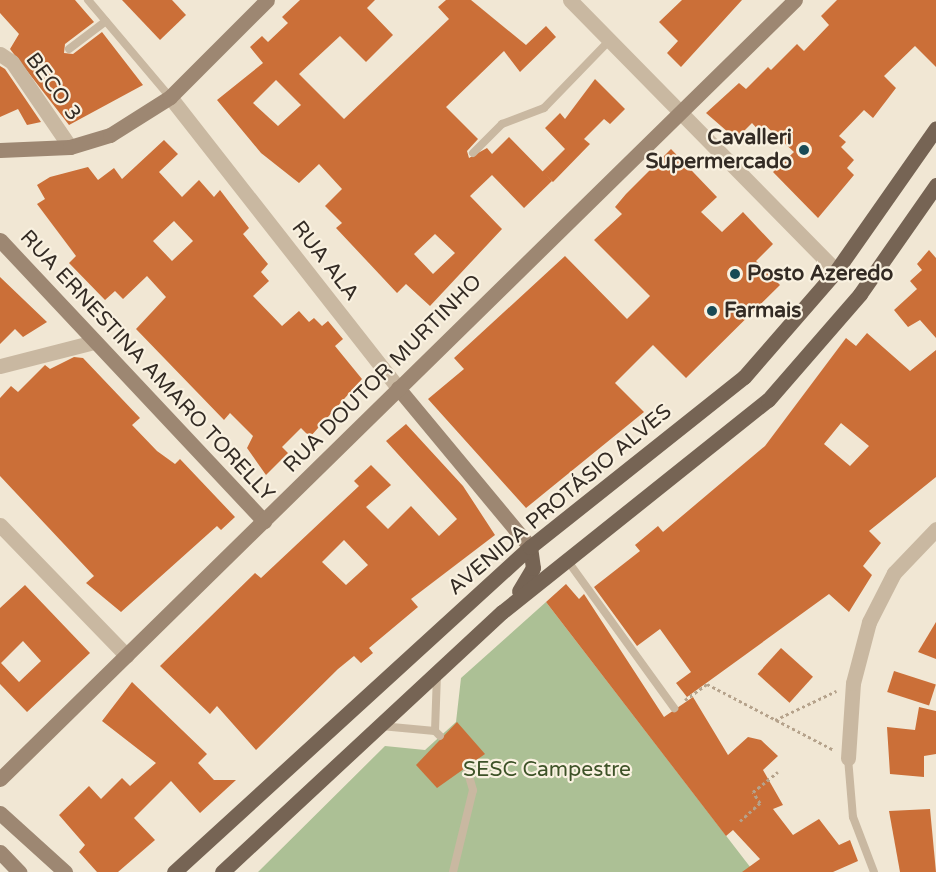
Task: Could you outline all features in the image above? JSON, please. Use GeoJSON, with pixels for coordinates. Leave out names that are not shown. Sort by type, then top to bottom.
{"type":"FeatureCollection","features":[{"type":"Feature","properties":{"kind":"main road","name":"AVENIDA PROTÁSIO ALVES"},"geometry":{"type":"LineString","coordinates":[[174,872],[530,547],[744,377],[836,271],[936,128]]}},
{"type":"Feature","properties":{"kind":"main road"},"geometry":{"type":"LineString","coordinates":[[222,872],[502,612],[768,400],[861,294],[936,185]]}},
{"type":"Feature","properties":{"kind":"main road"},"geometry":{"type":"LineString","coordinates":[[502,612],[529,578],[530,547]]}},
{"type":"Feature","properties":{"kind":"street"},"geometry":{"type":"LineString","coordinates":[[0,150],[70,147],[110,135],[170,97],[267,0]]}},
{"type":"Feature","properties":{"kind":"street"},"geometry":{"type":"LineString","coordinates":[[570,0],[836,271]]}},
{"type":"Feature","properties":{"kind":"street","name":"RUA DOUTOR MURTINHO"},"geometry":{"type":"LineString","coordinates":[[0,779],[795,0]]}},
{"type":"Feature","properties":{"kind":"street","name":"BECO 3"},"geometry":{"type":"LineString","coordinates":[[0,54],[12,62],[70,147]]}},
{"type":"Feature","properties":{"kind":"street","name":"RUA ALA"},"geometry":{"type":"LineString","coordinates":[[170,97],[398,388],[530,547]]}},
{"type":"Feature","properties":{"kind":"street","name":"RUA ERNESTINA AMARO TORELLY"},"geometry":{"type":"LineString","coordinates":[[0,240],[264,521]]}},
{"type":"Feature","properties":{"kind":"street"},"geometry":{"type":"LineString","coordinates":[[0,366],[94,342]]}},
{"type":"Feature","properties":{"kind":"street"},"geometry":{"type":"LineString","coordinates":[[0,525],[127,656]]}},
{"type":"Feature","properties":{"kind":"street"},"geometry":{"type":"LineString","coordinates":[[848,758],[853,683],[869,622],[894,573],[936,529]]}},
{"type":"Feature","properties":{"kind":"street"},"geometry":{"type":"LineString","coordinates":[[0,813],[65,872]]}},
{"type":"Feature","properties":{"kind":"street"},"geometry":{"type":"LineString","coordinates":[[0,852],[19,872]]}},
{"type":"Feature","properties":{"kind":"lane","name":"RUA ALA"},"geometry":{"type":"LineString","coordinates":[[88,0],[170,97]]}},
{"type":"Feature","properties":{"kind":"lane"},"geometry":{"type":"LineString","coordinates":[[69,49],[106,21]]}},
{"type":"Feature","properties":{"kind":"lane"},"geometry":{"type":"LineString","coordinates":[[473,153],[502,124],[544,108],[610,40]]}},
{"type":"Feature","properties":{"kind":"lane"},"geometry":{"type":"LineString","coordinates":[[567,560],[674,708]]}},
{"type":"Feature","properties":{"kind":"lane"},"geometry":{"type":"LineString","coordinates":[[381,726],[438,734],[437,674]]}},
{"type":"Feature","properties":{"kind":"lane"},"geometry":{"type":"LineString","coordinates":[[848,758],[853,817],[874,872]]}},
{"type":"Feature","properties":{"kind":"lane"},"geometry":{"type":"LineString","coordinates":[[453,872],[473,790],[468,769]]}},
{"type":"Feature","properties":{"kind":"path"},"geometry":{"type":"LineString","coordinates":[[775,720],[853,683]]}},
{"type":"Feature","properties":{"kind":"path"},"geometry":{"type":"LineString","coordinates":[[674,708],[708,684],[848,758]]}},
{"type":"Feature","properties":{"kind":"path"},"geometry":{"type":"LineString","coordinates":[[740,820],[760,803],[753,792],[778,772]]}},
{"type":"Feature","properties":{"kind":"green space","name":"SESC Campestre"},"geometry":{"type":"Polygon","coordinates":[[[546,602],[754,872],[258,872],[385,746],[425,750],[456,722],[461,678],[546,602]]]}},
{"type":"Feature","properties":{"kind":"building"},"geometry":{"type":"Polygon","coordinates":[[[0,0],[75,0],[94,22],[65,44],[64,53],[73,54],[102,32],[143,85],[69,125],[10,49],[19,34],[0,13],[0,0]]]}},
{"type":"Feature","properties":{"kind":"building"},"geometry":{"type":"Polygon","coordinates":[[[122,0],[172,0],[186,15],[160,40],[122,0]]]}},
{"type":"Feature","properties":{"kind":"building"},"geometry":{"type":"Polygon","coordinates":[[[300,0],[375,0],[367,8],[393,35],[366,62],[340,36],[299,74],[344,119],[449,19],[438,7],[446,0],[471,0],[526,45],[546,26],[556,37],[520,72],[504,51],[446,107],[478,139],[467,151],[469,158],[487,148],[492,154],[509,137],[552,181],[524,208],[492,175],[470,196],[502,229],[430,306],[406,284],[397,293],[336,228],[342,223],[325,206],[342,189],[319,164],[299,183],[261,153],[217,100],[263,63],[250,47],[262,36],[268,42],[288,23],[282,17],[300,0]],[[276,80],[253,103],[278,126],[301,105],[276,80]],[[435,234],[414,254],[433,274],[455,253],[435,234]]]}},
{"type":"Feature","properties":{"kind":"building"},"geometry":{"type":"Polygon","coordinates":[[[682,0],[742,0],[681,67],[667,53],[678,41],[659,22],[682,0]]]}},
{"type":"Feature","properties":{"kind":"building"},"geometry":{"type":"Polygon","coordinates":[[[837,0],[936,0],[936,67],[915,46],[884,76],[896,88],[873,118],[864,110],[839,136],[846,142],[841,147],[854,160],[847,168],[854,175],[818,218],[773,172],[794,152],[766,126],[760,132],[752,123],[736,139],[706,113],[739,83],[746,89],[768,67],[771,70],[797,44],[804,51],[829,25],[821,16],[837,0]]]}},
{"type":"Feature","properties":{"kind":"building"},"geometry":{"type":"Polygon","coordinates":[[[0,66],[5,69],[41,122],[27,125],[18,109],[0,117],[0,66]]]}},
{"type":"Feature","properties":{"kind":"building"},"geometry":{"type":"Polygon","coordinates":[[[595,79],[625,109],[610,124],[604,119],[584,139],[590,144],[553,182],[542,172],[565,149],[545,128],[560,113],[565,119],[595,79]]]}},
{"type":"Feature","properties":{"kind":"building"},"geometry":{"type":"Polygon","coordinates":[[[164,140],[178,154],[159,172],[182,197],[199,180],[214,197],[220,190],[249,228],[243,234],[268,264],[261,272],[269,281],[253,296],[282,326],[299,311],[309,322],[314,318],[322,326],[328,321],[343,339],[335,346],[362,379],[310,437],[301,428],[282,447],[288,453],[266,475],[247,448],[253,436],[230,413],[224,420],[136,329],[166,297],[147,276],[123,299],[115,291],[105,300],[69,263],[76,256],[37,204],[45,199],[37,185],[50,177],[88,167],[98,180],[114,168],[122,179],[164,140]],[[174,221],[153,241],[172,261],[193,241],[174,221]]]}},
{"type":"Feature","properties":{"kind":"building"},"geometry":{"type":"Polygon","coordinates":[[[671,149],[717,197],[701,212],[722,232],[743,212],[773,244],[756,261],[780,285],[686,378],[653,345],[615,383],[644,412],[526,508],[428,399],[464,369],[454,358],[565,256],[627,319],[650,296],[594,240],[622,214],[615,207],[626,194],[671,149]]]}},
{"type":"Feature","properties":{"kind":"building"},"geometry":{"type":"Polygon","coordinates":[[[929,250],[936,258],[936,338],[920,320],[908,327],[894,310],[917,289],[910,281],[922,270],[917,264],[929,250]]]}},
{"type":"Feature","properties":{"kind":"building"},"geometry":{"type":"Polygon","coordinates":[[[0,277],[47,322],[23,337],[15,329],[0,344],[0,277]]]}},
{"type":"Feature","properties":{"kind":"building"},"geometry":{"type":"Polygon","coordinates":[[[867,333],[910,371],[936,350],[936,477],[869,531],[881,543],[863,566],[872,575],[849,612],[829,594],[687,697],[676,683],[691,672],[660,629],[637,646],[594,587],[640,551],[635,545],[658,526],[663,532],[765,446],[846,338],[856,346],[867,333]],[[841,423],[824,444],[850,466],[869,446],[841,423]]]}},
{"type":"Feature","properties":{"kind":"building"},"geometry":{"type":"Polygon","coordinates":[[[74,357],[83,358],[140,418],[132,425],[157,451],[175,464],[180,459],[235,517],[221,530],[217,526],[121,612],[86,583],[94,576],[0,476],[0,398],[11,386],[18,392],[45,365],[50,369],[74,357]]]}},
{"type":"Feature","properties":{"kind":"building"},"geometry":{"type":"Polygon","coordinates":[[[406,424],[463,486],[495,535],[411,599],[418,607],[369,648],[373,653],[361,663],[354,656],[338,669],[256,750],[217,706],[210,714],[160,666],[255,573],[261,578],[359,486],[354,481],[371,465],[391,485],[366,507],[388,529],[411,506],[439,536],[457,519],[386,441],[406,424]],[[344,540],[322,562],[346,585],[368,565],[344,540]]]}},
{"type":"Feature","properties":{"kind":"building"},"geometry":{"type":"Polygon","coordinates":[[[566,584],[579,599],[584,594],[664,717],[693,697],[728,755],[748,737],[761,740],[778,756],[763,770],[783,805],[773,809],[793,835],[819,819],[839,845],[850,840],[858,861],[833,872],[742,872],[760,859],[733,830],[726,836],[546,602],[566,584]]]}},
{"type":"Feature","properties":{"kind":"building"},"geometry":{"type":"Polygon","coordinates":[[[25,585],[90,653],[27,712],[0,684],[0,608],[25,585]],[[23,641],[1,663],[19,682],[41,661],[23,641]]]}},
{"type":"Feature","properties":{"kind":"building"},"geometry":{"type":"Polygon","coordinates":[[[936,622],[936,659],[918,652],[936,622]]]}},
{"type":"Feature","properties":{"kind":"building"},"geometry":{"type":"Polygon","coordinates":[[[781,648],[813,677],[790,703],[758,674],[781,648]]]}},
{"type":"Feature","properties":{"kind":"building"},"geometry":{"type":"Polygon","coordinates":[[[894,671],[936,685],[929,706],[887,692],[894,671]]]}},
{"type":"Feature","properties":{"kind":"building"},"geometry":{"type":"Polygon","coordinates":[[[132,682],[207,754],[198,763],[214,780],[236,780],[200,813],[171,781],[134,818],[155,840],[118,872],[97,872],[79,852],[85,845],[59,815],[89,786],[101,799],[122,778],[130,786],[156,763],[102,721],[132,682]]]}},
{"type":"Feature","properties":{"kind":"building"},"geometry":{"type":"Polygon","coordinates":[[[919,707],[936,711],[936,754],[924,756],[924,777],[890,774],[887,727],[915,730],[919,707]]]}},
{"type":"Feature","properties":{"kind":"building"},"geometry":{"type":"Polygon","coordinates":[[[457,722],[485,754],[437,788],[416,765],[457,722]]]}},
{"type":"Feature","properties":{"kind":"building"},"geometry":{"type":"Polygon","coordinates":[[[930,809],[936,872],[900,872],[889,811],[930,809]]]}},
{"type":"Feature","properties":{"kind":"place","name":"Cavalleri Supermercado"},"geometry":{"type":"Point","coordinates":[804,150]}},
{"type":"Feature","properties":{"kind":"place","name":"Posto Azeredo"},"geometry":{"type":"Point","coordinates":[735,274]}},
{"type":"Feature","properties":{"kind":"place","name":"Farmais"},"geometry":{"type":"Point","coordinates":[712,311]}}]}
